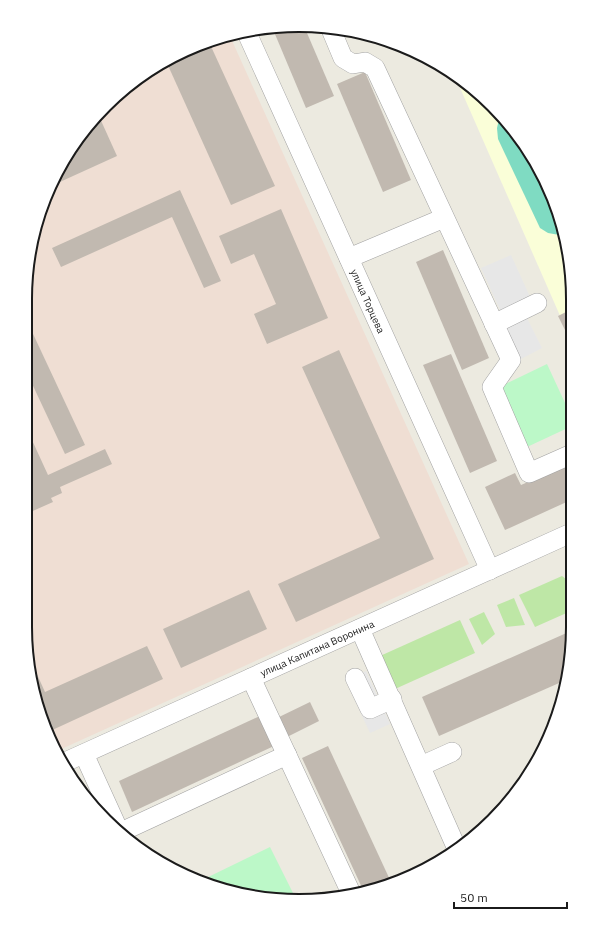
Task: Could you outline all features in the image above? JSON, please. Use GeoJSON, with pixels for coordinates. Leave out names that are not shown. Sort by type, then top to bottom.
{"type":"FeatureCollection","features":[{"type":"Feature","properties":{"kind":"street"},"geometry":{"type":"LineString","coordinates":[[333,34],[343,58],[353,64],[365,62],[375,68],[511,360],[492,387],[529,473],[566,457]]}},
{"type":"Feature","properties":{"kind":"street","name":"улица Торцева"},"geometry":{"type":"LineString","coordinates":[[249,37],[490,570]]}},
{"type":"Feature","properties":{"kind":"street"},"geometry":{"type":"LineString","coordinates":[[349,258],[444,218]]}},
{"type":"Feature","properties":{"kind":"street"},"geometry":{"type":"LineString","coordinates":[[494,324],[537,303]]}},
{"type":"Feature","properties":{"kind":"street","name":"улица Капитана Воронина"},"geometry":{"type":"LineString","coordinates":[[68,761],[566,535]]}},
{"type":"Feature","properties":{"kind":"street"},"geometry":{"type":"LineString","coordinates":[[360,629],[455,844]]}},
{"type":"Feature","properties":{"kind":"street"},"geometry":{"type":"LineString","coordinates":[[251,678],[350,889]]}},
{"type":"Feature","properties":{"kind":"street"},"geometry":{"type":"LineString","coordinates":[[355,678],[370,709],[392,699]]}},
{"type":"Feature","properties":{"kind":"street"},"geometry":{"type":"LineString","coordinates":[[421,766],[452,752]]}},
{"type":"Feature","properties":{"kind":"street"},"geometry":{"type":"LineString","coordinates":[[84,754],[114,819]]}},
{"type":"Feature","properties":{"kind":"street"},"geometry":{"type":"LineString","coordinates":[[125,830],[287,755]]}},
{"type":"Feature","properties":{"kind":"shaded area"},"geometry":{"type":"Polygon","coordinates":[[[232,41],[469,564],[62,749],[46,713],[34,662],[32,627],[32,299],[34,264],[46,213],[52,197],[68,165],[87,136],[98,123],[136,87],[166,68],[197,52],[232,41]]]}},
{"type":"Feature","properties":{"kind":"shaded area"},"geometry":{"type":"Polygon","coordinates":[[[459,85],[488,110],[511,136],[530,166],[546,197],[557,230],[564,264],[566,329],[459,85]]]}},
{"type":"Feature","properties":{"kind":"shaded area"},"geometry":{"type":"Polygon","coordinates":[[[511,255],[531,299],[501,312],[481,268],[511,255]]]}},
{"type":"Feature","properties":{"kind":"shaded area"},"geometry":{"type":"Polygon","coordinates":[[[525,314],[542,348],[519,360],[502,325],[525,314]]]}},
{"type":"Feature","properties":{"kind":"shaded area"},"geometry":{"type":"Polygon","coordinates":[[[366,671],[390,724],[370,733],[346,681],[366,671]]]}},
{"type":"Feature","properties":{"kind":"green space"},"geometry":{"type":"Polygon","coordinates":[[[499,121],[511,136],[530,166],[546,197],[558,235],[548,233],[540,228],[498,139],[497,128],[499,121]]]}},
{"type":"Feature","properties":{"kind":"green space"},"geometry":{"type":"Polygon","coordinates":[[[547,364],[566,405],[566,429],[527,447],[499,387],[547,364]]]}},
{"type":"Feature","properties":{"kind":"green space"},"geometry":{"type":"Polygon","coordinates":[[[562,576],[566,579],[566,613],[535,627],[519,595],[562,576]]]}},
{"type":"Feature","properties":{"kind":"green space"},"geometry":{"type":"Polygon","coordinates":[[[514,598],[525,625],[506,627],[497,605],[514,598]]]}},
{"type":"Feature","properties":{"kind":"green space"},"geometry":{"type":"Polygon","coordinates":[[[484,612],[495,634],[482,645],[469,619],[484,612]]]}},
{"type":"Feature","properties":{"kind":"green space"},"geometry":{"type":"Polygon","coordinates":[[[460,620],[475,653],[395,689],[380,656],[460,620]]]}},
{"type":"Feature","properties":{"kind":"green space"},"geometry":{"type":"Polygon","coordinates":[[[270,847],[293,894],[264,892],[247,889],[207,878],[270,847]]]}},
{"type":"Feature","properties":{"kind":"building"},"geometry":{"type":"Polygon","coordinates":[[[307,32],[334,96],[306,108],[275,33],[307,32]]]}},
{"type":"Feature","properties":{"kind":"building"},"geometry":{"type":"Polygon","coordinates":[[[211,47],[275,186],[231,205],[169,67],[211,47]]]}},
{"type":"Feature","properties":{"kind":"building"},"geometry":{"type":"Polygon","coordinates":[[[365,72],[411,180],[383,192],[337,84],[365,72]]]}},
{"type":"Feature","properties":{"kind":"building"},"geometry":{"type":"Polygon","coordinates":[[[101,120],[117,156],[59,182],[77,151],[101,120]]]}},
{"type":"Feature","properties":{"kind":"building"},"geometry":{"type":"Polygon","coordinates":[[[180,190],[221,281],[204,288],[172,217],[61,267],[52,248],[180,190]]]}},
{"type":"Feature","properties":{"kind":"building"},"geometry":{"type":"Polygon","coordinates":[[[281,209],[328,318],[267,344],[254,314],[276,304],[254,254],[231,264],[219,236],[281,209]]]}},
{"type":"Feature","properties":{"kind":"building"},"geometry":{"type":"Polygon","coordinates":[[[443,250],[489,358],[462,370],[416,262],[443,250]]]}},
{"type":"Feature","properties":{"kind":"building"},"geometry":{"type":"Polygon","coordinates":[[[566,312],[565,330],[558,316],[566,312]]]}},
{"type":"Feature","properties":{"kind":"building"},"geometry":{"type":"Polygon","coordinates":[[[32,332],[85,445],[65,454],[32,384],[32,332]]]}},
{"type":"Feature","properties":{"kind":"building"},"geometry":{"type":"Polygon","coordinates":[[[339,350],[434,559],[296,622],[278,584],[380,538],[302,367],[339,350]]]}},
{"type":"Feature","properties":{"kind":"building"},"geometry":{"type":"Polygon","coordinates":[[[451,354],[497,461],[470,473],[423,365],[451,354]]]}},
{"type":"Feature","properties":{"kind":"building"},"geometry":{"type":"Polygon","coordinates":[[[32,440],[48,475],[105,449],[112,464],[60,487],[62,493],[51,498],[53,502],[32,511],[32,440]]]}},
{"type":"Feature","properties":{"kind":"building"},"geometry":{"type":"Polygon","coordinates":[[[566,466],[566,502],[505,530],[485,487],[515,473],[521,485],[566,466]]]}},
{"type":"Feature","properties":{"kind":"building"},"geometry":{"type":"Polygon","coordinates":[[[249,590],[267,629],[181,668],[163,629],[249,590]]]}},
{"type":"Feature","properties":{"kind":"building"},"geometry":{"type":"Polygon","coordinates":[[[566,633],[564,662],[560,683],[439,736],[422,697],[566,633]]]}},
{"type":"Feature","properties":{"kind":"building"},"geometry":{"type":"Polygon","coordinates":[[[147,646],[163,679],[52,730],[41,696],[36,671],[45,692],[147,646]]]}},
{"type":"Feature","properties":{"kind":"building"},"geometry":{"type":"Polygon","coordinates":[[[310,702],[319,721],[287,737],[277,718],[310,702]]]}},
{"type":"Feature","properties":{"kind":"building"},"geometry":{"type":"Polygon","coordinates":[[[260,716],[274,746],[132,812],[119,781],[260,716]]]}},
{"type":"Feature","properties":{"kind":"building"},"geometry":{"type":"Polygon","coordinates":[[[328,746],[389,878],[361,887],[302,758],[328,746]]]}}]}
